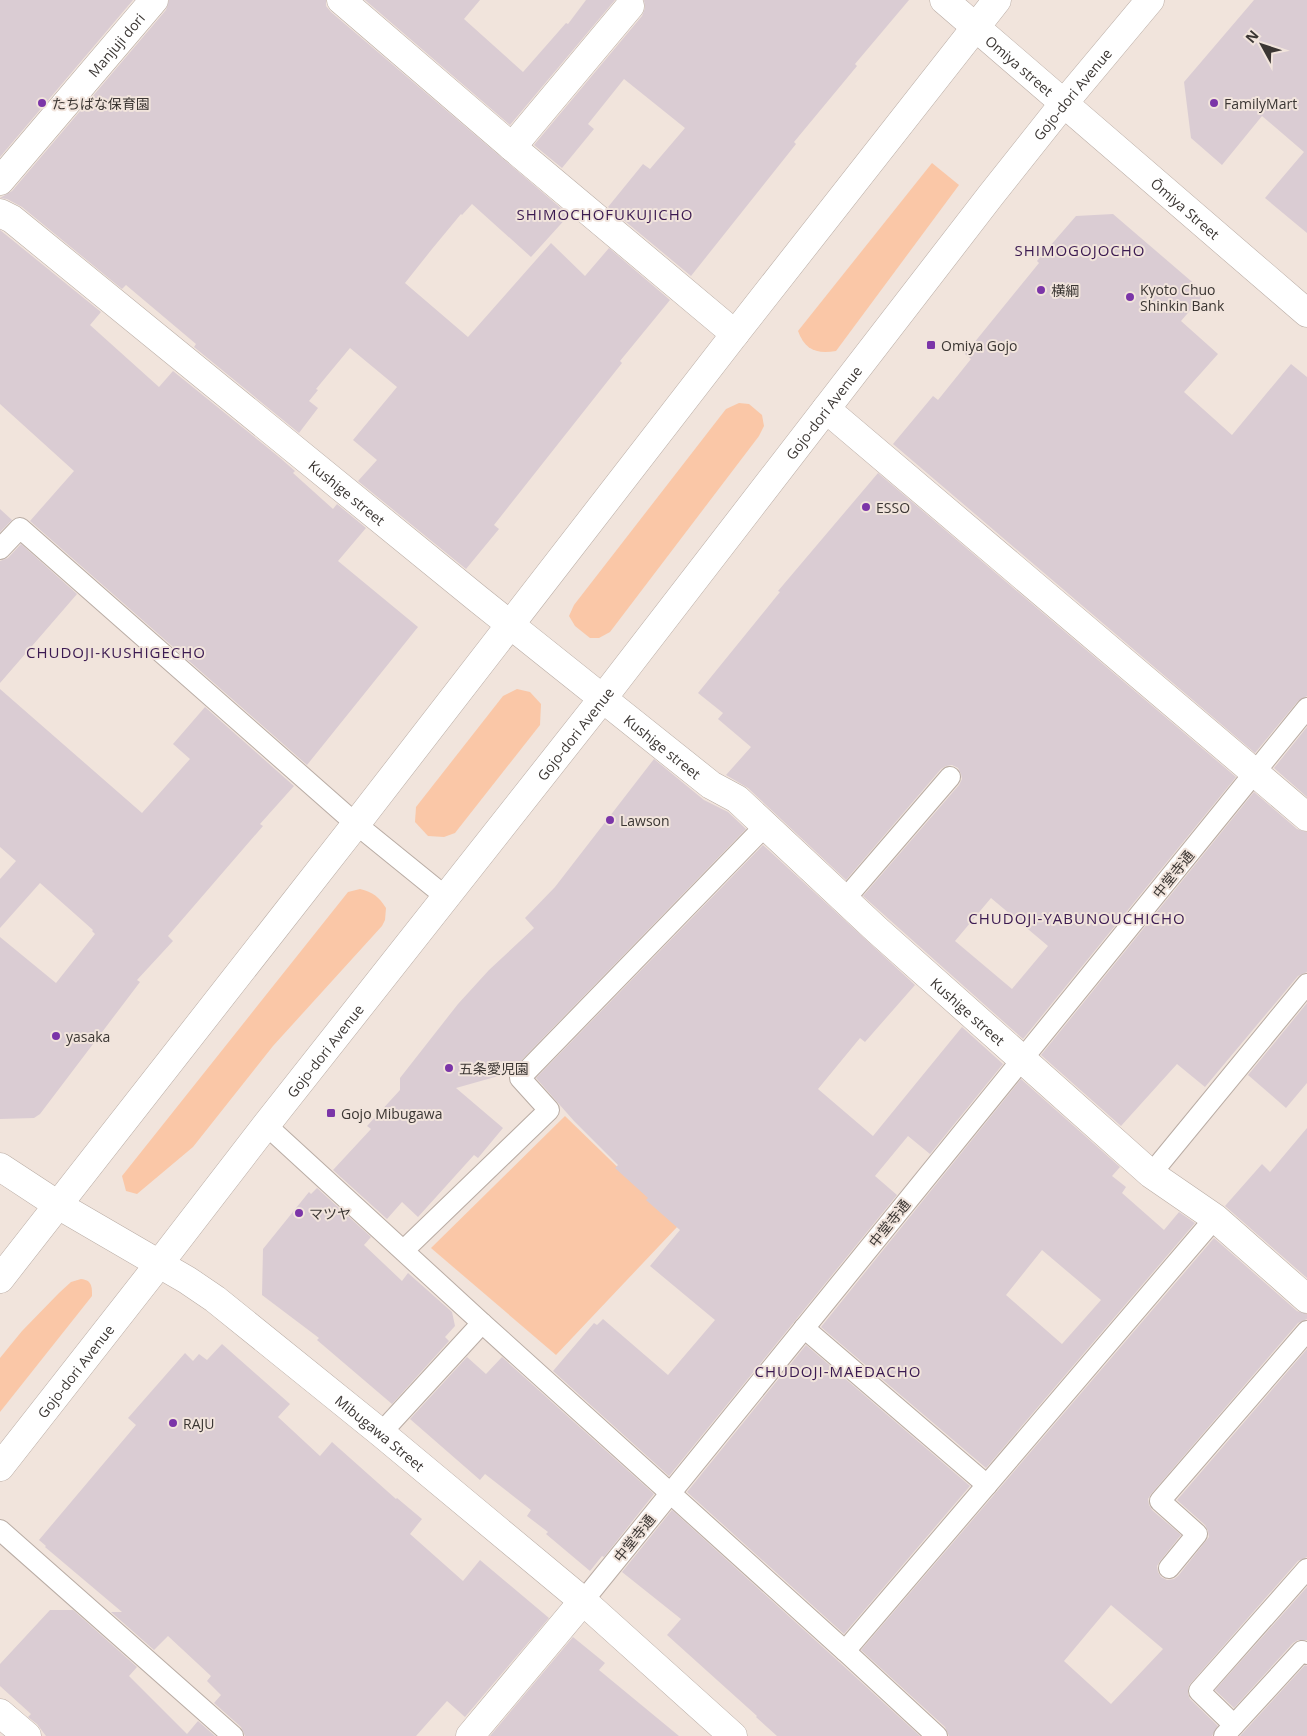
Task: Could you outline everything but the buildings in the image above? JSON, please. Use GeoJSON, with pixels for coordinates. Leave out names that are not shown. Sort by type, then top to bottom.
{"type":"FeatureCollection","features":[{"type":"Feature","properties":{"kind":"main road","name":"Manjuji dori"},"geometry":{"type":"LineString","coordinates":[[0,181],[154,0]]}},
{"type":"Feature","properties":{"kind":"main road"},"geometry":{"type":"LineString","coordinates":[[341,0],[512,147],[735,334]]}},
{"type":"Feature","properties":{"kind":"main road","name":"Omiya street"},"geometry":{"type":"LineString","coordinates":[[944,0],[1064,103]]}},
{"type":"Feature","properties":{"kind":"main road"},"geometry":{"type":"LineString","coordinates":[[0,1279],[997,0]]}},
{"type":"Feature","properties":{"kind":"main road","name":"Gojo-dori Avenue"},"geometry":{"type":"LineString","coordinates":[[0,1467],[266,1125],[603,698],[1064,103],[1150,0]]}},
{"type":"Feature","properties":{"kind":"main road"},"geometry":{"type":"LineString","coordinates":[[512,147],[630,6]]}},
{"type":"Feature","properties":{"kind":"main road","name":"Ōmiya Street"},"geometry":{"type":"LineString","coordinates":[[1064,103],[1307,313]]}},
{"type":"Feature","properties":{"kind":"main road","name":"Kushige street"},"geometry":{"type":"LineString","coordinates":[[0,213],[12,219],[711,785],[737,799],[877,930],[1151,1174],[1215,1218],[1306,1295]]}},
{"type":"Feature","properties":{"kind":"main road"},"geometry":{"type":"LineString","coordinates":[[826,409],[1307,817]]}},
{"type":"Feature","properties":{"kind":"main road","name":"Mibugawa Street"},"geometry":{"type":"LineString","coordinates":[[0,1167],[58,1205],[187,1280],[214,1300],[380,1433],[583,1601],[733,1736]]}},
{"type":"Feature","properties":{"kind":"main road","name":"中堂寺通"},"geometry":{"type":"LineString","coordinates":[[470,1736],[583,1601]]}},
{"type":"Feature","properties":{"kind":"main road"},"geometry":{"type":"LineString","coordinates":[[0,1712],[27,1736]]}},
{"type":"Feature","properties":{"kind":"lane"},"geometry":{"type":"LineString","coordinates":[[0,549],[20,528],[356,824],[446,897]]}},
{"type":"Feature","properties":{"kind":"lane","name":"中堂寺通"},"geometry":{"type":"LineString","coordinates":[[583,1601],[1307,708]]}},
{"type":"Feature","properties":{"kind":"lane"},"geometry":{"type":"LineString","coordinates":[[845,899],[950,777]]}},
{"type":"Feature","properties":{"kind":"lane"},"geometry":{"type":"LineString","coordinates":[[404,1250],[549,1110],[520,1078],[766,825]]}},
{"type":"Feature","properties":{"kind":"lane"},"geometry":{"type":"LineString","coordinates":[[1151,1174],[1307,984]]}},
{"type":"Feature","properties":{"kind":"lane"},"geometry":{"type":"LineString","coordinates":[[266,1125],[937,1736]]}},
{"type":"Feature","properties":{"kind":"lane"},"geometry":{"type":"LineString","coordinates":[[845,1651],[1215,1218]]}},
{"type":"Feature","properties":{"kind":"lane"},"geometry":{"type":"LineString","coordinates":[[380,1433],[482,1323]]}},
{"type":"Feature","properties":{"kind":"lane"},"geometry":{"type":"LineString","coordinates":[[804,1328],[987,1485]]}},
{"type":"Feature","properties":{"kind":"lane"},"geometry":{"type":"LineString","coordinates":[[1169,1568],[1197,1534],[1160,1501],[1307,1331]]}},
{"type":"Feature","properties":{"kind":"lane"},"geometry":{"type":"LineString","coordinates":[[0,1530],[233,1736]]}},
{"type":"Feature","properties":{"kind":"lane"},"geometry":{"type":"LineString","coordinates":[[1307,1569],[1199,1691],[1229,1731],[1302,1650],[1307,1654]]}},
{"type":"Feature","properties":{"kind":"shaded area"},"geometry":{"type":"Polygon","coordinates":[[[932,163],[959,185],[836,351],[823,352],[812,349],[804,343],[798,331],[932,163]]]}},
{"type":"Feature","properties":{"kind":"shaded area"},"geometry":{"type":"Polygon","coordinates":[[[739,403],[749,404],[762,415],[764,426],[759,436],[610,632],[599,638],[590,638],[575,626],[569,616],[574,605],[726,409],[739,403]]]}},
{"type":"Feature","properties":{"kind":"shaded area"},"geometry":{"type":"Polygon","coordinates":[[[517,689],[530,692],[541,704],[540,725],[455,833],[444,837],[428,836],[415,822],[416,807],[503,696],[517,689]]]}},
{"type":"Feature","properties":{"kind":"shaded area"},"geometry":{"type":"Polygon","coordinates":[[[360,889],[375,896],[386,908],[385,920],[382,926],[273,1046],[193,1147],[137,1194],[126,1191],[122,1176],[348,892],[360,889]]]}},
{"type":"Feature","properties":{"kind":"shaded area"},"geometry":{"type":"Polygon","coordinates":[[[565,1116],[678,1226],[556,1355],[431,1248],[565,1116]]]}},
{"type":"Feature","properties":{"kind":"shaded area"},"geometry":{"type":"Polygon","coordinates":[[[81,1279],[89,1282],[92,1296],[0,1412],[0,1358],[22,1331],[59,1293],[71,1282],[81,1279]]]}},
{"type":"Feature","properties":{"kind":"place","name":"たちばな保育園"},"geometry":{"type":"Point","coordinates":[42,103]}},
{"type":"Feature","properties":{"kind":"place","name":"FamilyMart"},"geometry":{"type":"Point","coordinates":[1214,103]}},
{"type":"Feature","properties":{"kind":"place","name":"横綱"},"geometry":{"type":"Point","coordinates":[1041,290]}},
{"type":"Feature","properties":{"kind":"place","name":"Kyoto Chuo Shinkin Bank"},"geometry":{"type":"Point","coordinates":[1130,297]}},
{"type":"Feature","properties":{"kind":"place","name":"Omiya Gojo"},"geometry":{"type":"Point","coordinates":[931,345]}},
{"type":"Feature","properties":{"kind":"place","name":"ESSO"},"geometry":{"type":"Point","coordinates":[866,507]}},
{"type":"Feature","properties":{"kind":"place","name":"Lawson"},"geometry":{"type":"Point","coordinates":[610,820]}},
{"type":"Feature","properties":{"kind":"place","name":"yasaka"},"geometry":{"type":"Point","coordinates":[56,1036]}},
{"type":"Feature","properties":{"kind":"place","name":"五条愛児園"},"geometry":{"type":"Point","coordinates":[449,1068]}},
{"type":"Feature","properties":{"kind":"place","name":"Gojo Mibugawa"},"geometry":{"type":"Point","coordinates":[331,1113]}},
{"type":"Feature","properties":{"kind":"place","name":"マツヤ"},"geometry":{"type":"Point","coordinates":[299,1213]}},
{"type":"Feature","properties":{"kind":"place","name":"RAJU"},"geometry":{"type":"Point","coordinates":[173,1423]}},
{"type":"Feature","properties":{"kind":"district","name":"SHIMOCHOFUKUJICHO"},"geometry":{"type":"Point","coordinates":[605,214]}},
{"type":"Feature","properties":{"kind":"district","name":"SHIMOGOJOCHO"},"geometry":{"type":"Point","coordinates":[1080,250]}},
{"type":"Feature","properties":{"kind":"district","name":"CHUDOJI-KUSHIGECHO"},"geometry":{"type":"Point","coordinates":[116,652]}},
{"type":"Feature","properties":{"kind":"district","name":"CHUDOJI-YABUNOUCHICHO"},"geometry":{"type":"Point","coordinates":[1077,918]}},
{"type":"Feature","properties":{"kind":"district","name":"CHUDOJI-MAEDACHO"},"geometry":{"type":"Point","coordinates":[838,1371]}}]}
